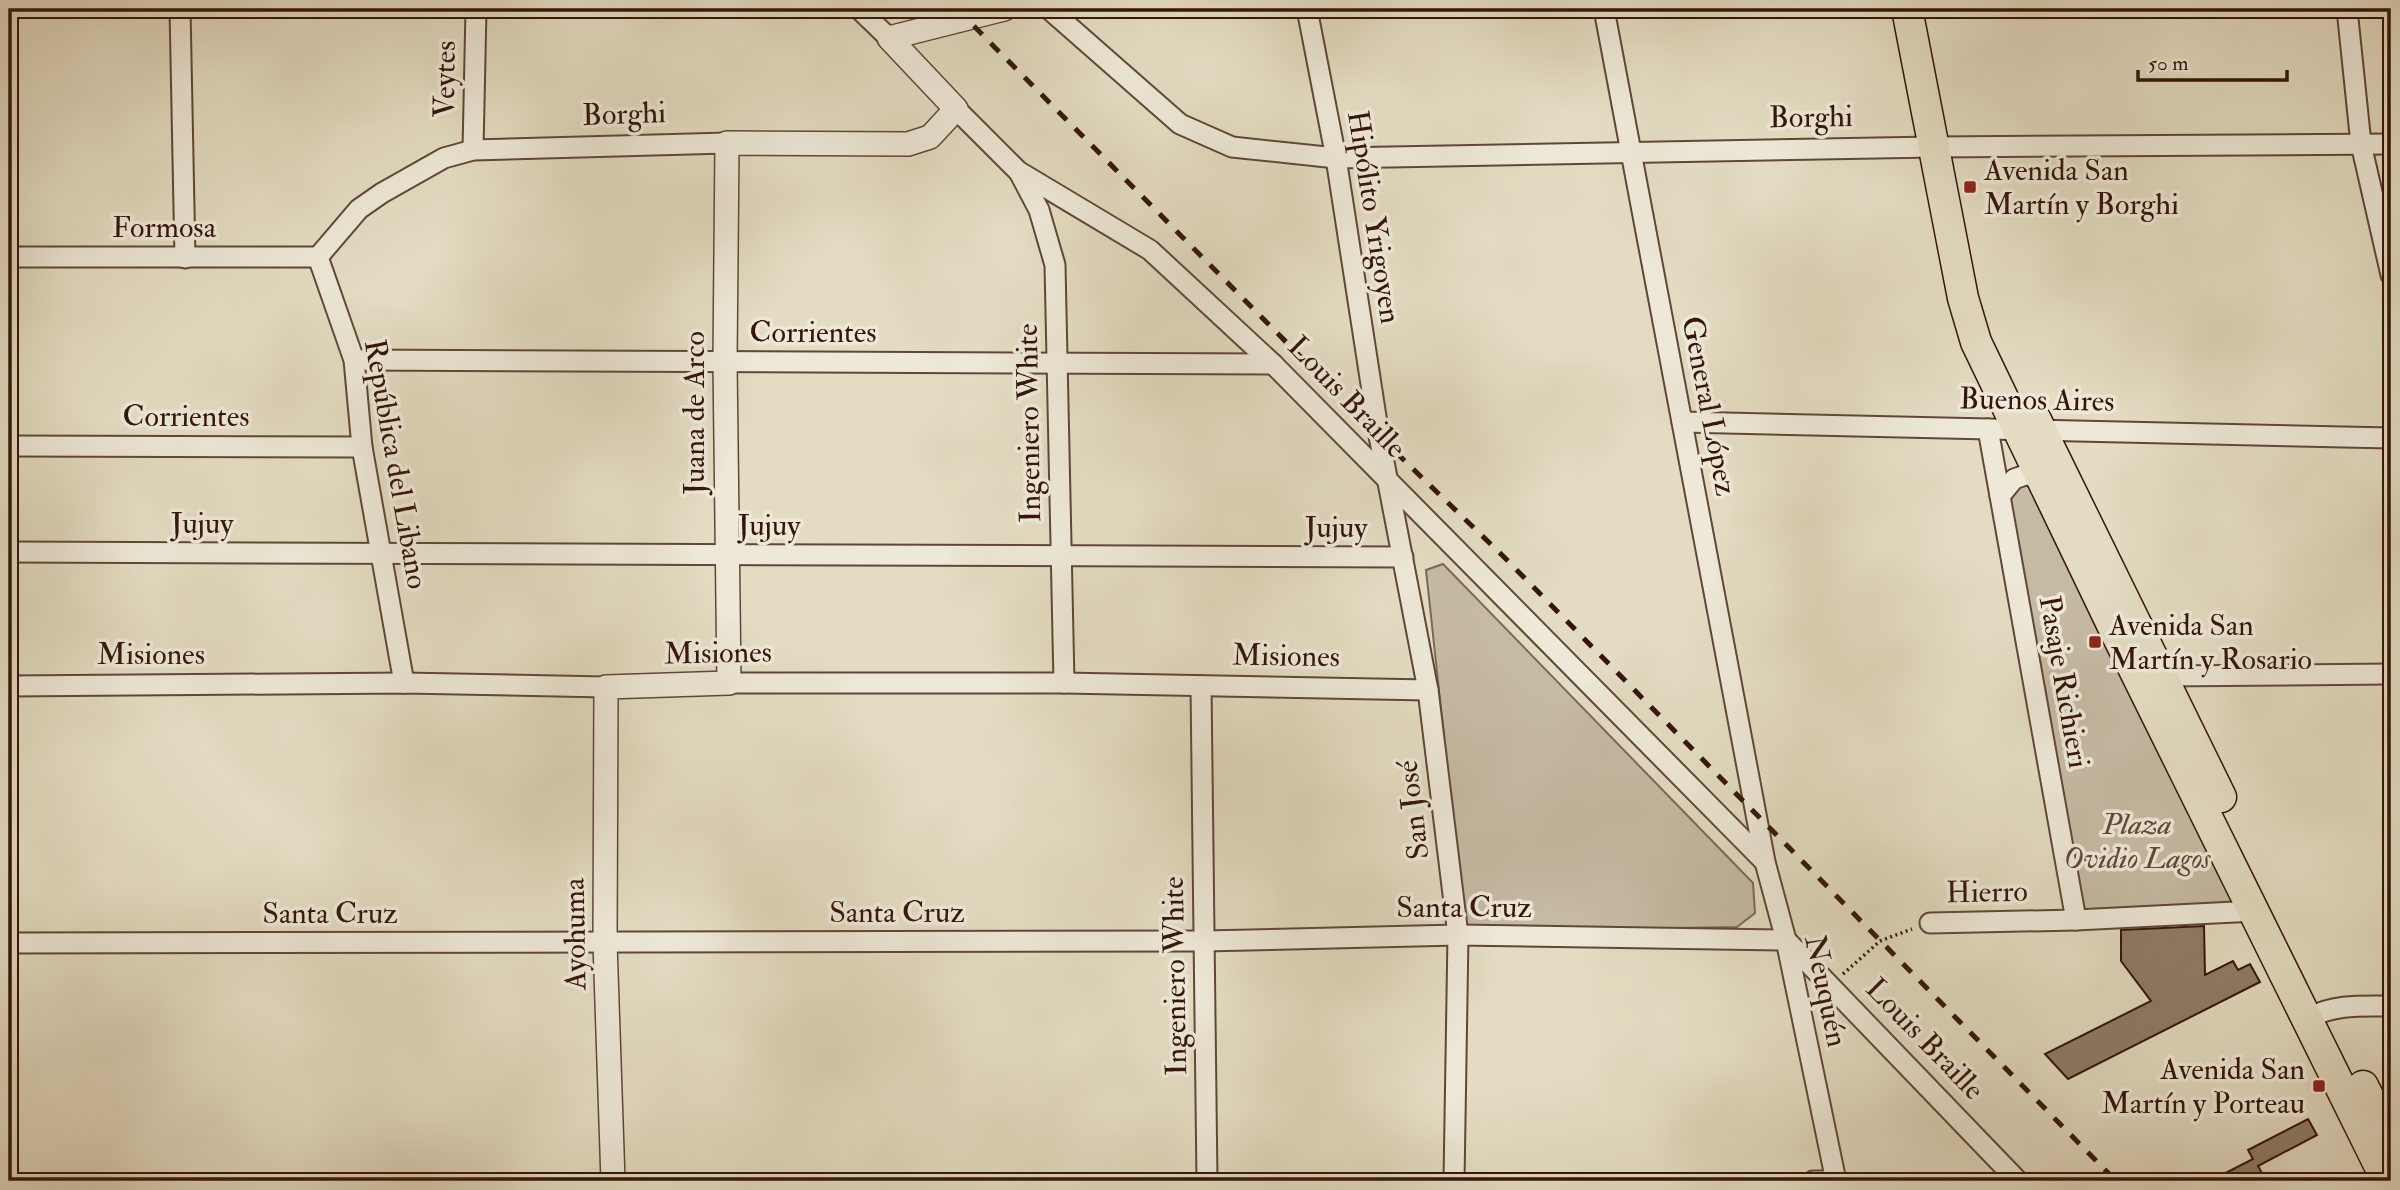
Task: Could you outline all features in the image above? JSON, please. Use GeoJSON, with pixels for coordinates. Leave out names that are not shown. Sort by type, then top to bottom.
{"type":"FeatureCollection","features":[{"type":"Feature","properties":{"kind":"main road"},"geometry":{"type":"LineString","coordinates":[[1907,9],[1987,315],[2029,430],[2316,1014],[2387,1181]]}},
{"type":"Feature","properties":{"kind":"main road"},"geometry":{"type":"LineString","coordinates":[[1927,9],[1944,147]]}},
{"type":"Feature","properties":{"kind":"main road"},"geometry":{"type":"LineString","coordinates":[[2029,430],[2042,483],[2151,681],[2255,911],[2391,1142]]}},
{"type":"Feature","properties":{"kind":"street"},"geometry":{"type":"LineString","coordinates":[[180,9],[185,258]]}},
{"type":"Feature","properties":{"kind":"street","name":"Veytes"},"geometry":{"type":"LineString","coordinates":[[473,150],[476,9]]}},
{"type":"Feature","properties":{"kind":"street","name":"Louis Braille"},"geometry":{"type":"LineString","coordinates":[[859,9],[1018,171],[1150,250],[1273,364],[1765,862]]}},
{"type":"Feature","properties":{"kind":"street"},"geometry":{"type":"LineString","coordinates":[[889,38],[1004,9]]}},
{"type":"Feature","properties":{"kind":"street","name":"Borghi"},"geometry":{"type":"LineString","coordinates":[[1049,9],[1180,124],[1232,146],[1336,158],[1631,151],[2391,144]]}},
{"type":"Feature","properties":{"kind":"street","name":"Hipólito Yrigoyen"},"geometry":{"type":"LineString","coordinates":[[1307,9],[1336,158],[1378,436]]}},
{"type":"Feature","properties":{"kind":"street","name":"General López"},"geometry":{"type":"LineString","coordinates":[[1604,9],[1756,814]]}},
{"type":"Feature","properties":{"kind":"street"},"geometry":{"type":"LineString","coordinates":[[2347,9],[2361,144],[2391,275]]}},
{"type":"Feature","properties":{"kind":"street","name":"Borghi"},"geometry":{"type":"LineString","coordinates":[[318,257],[359,209],[444,158],[473,150],[727,143],[908,144],[930,137],[956,109]]}},
{"type":"Feature","properties":{"kind":"street","name":"Juana de Arco"},"geometry":{"type":"LineString","coordinates":[[727,143],[724,362],[729,684]]}},
{"type":"Feature","properties":{"kind":"street","name":"Ingeniero White"},"geometry":{"type":"LineString","coordinates":[[1018,171],[1039,210],[1055,265],[1064,682]]}},
{"type":"Feature","properties":{"kind":"street","name":"Formosa"},"geometry":{"type":"LineString","coordinates":[[9,257],[318,257]]}},
{"type":"Feature","properties":{"kind":"street","name":"República del Libano"},"geometry":{"type":"LineString","coordinates":[[318,257],[354,360],[362,447],[404,683]]}},
{"type":"Feature","properties":{"kind":"street","name":"Corrientes"},"geometry":{"type":"LineString","coordinates":[[354,360],[1273,364]]}},
{"type":"Feature","properties":{"kind":"street","name":"Buenos Aires"},"geometry":{"type":"LineString","coordinates":[[1682,422],[2391,438]]}},
{"type":"Feature","properties":{"kind":"street","name":"Pasaje Richieri"},"geometry":{"type":"LineString","coordinates":[[1987,429],[2076,920]]}},
{"type":"Feature","properties":{"kind":"street","name":"San José"},"geometry":{"type":"LineString","coordinates":[[1378,436],[1429,690],[1458,935],[1454,1181]]}},
{"type":"Feature","properties":{"kind":"street","name":"Corrientes"},"geometry":{"type":"LineString","coordinates":[[9,446],[362,447]]}},
{"type":"Feature","properties":{"kind":"street"},"geometry":{"type":"LineString","coordinates":[[2000,496],[2014,479],[2028,474],[2042,483]]}},
{"type":"Feature","properties":{"kind":"street","name":"Jujuy"},"geometry":{"type":"LineString","coordinates":[[9,552],[1403,556]]}},
{"type":"Feature","properties":{"kind":"street"},"geometry":{"type":"LineString","coordinates":[[2151,681],[2391,674]]}},
{"type":"Feature","properties":{"kind":"street","name":"Misiones"},"geometry":{"type":"LineString","coordinates":[[9,686],[404,683],[606,687],[1064,682],[1429,690]]}},
{"type":"Feature","properties":{"kind":"street","name":"Ingeniero White"},"geometry":{"type":"LineString","coordinates":[[1201,686],[1207,1181]]}},
{"type":"Feature","properties":{"kind":"street","name":"Ayohuma"},"geometry":{"type":"LineString","coordinates":[[606,687],[605,943],[613,1181]]}},
{"type":"Feature","properties":{"kind":"street","name":"Neuquén"},"geometry":{"type":"LineString","coordinates":[[1756,814],[1765,862],[1786,940],[1836,1181]]}},
{"type":"Feature","properties":{"kind":"street","name":"Hierro"},"geometry":{"type":"LineString","coordinates":[[1930,923],[2076,920],[2255,911]]}},
{"type":"Feature","properties":{"kind":"street","name":"Santa Cruz"},"geometry":{"type":"LineString","coordinates":[[9,943],[1205,941],[1458,935],[1786,940]]}},
{"type":"Feature","properties":{"kind":"street","name":"Louis Braille"},"geometry":{"type":"LineString","coordinates":[[1786,940],[2018,1181]]}},
{"type":"Feature","properties":{"kind":"street"},"geometry":{"type":"LineString","coordinates":[[2316,1014],[2351,1005],[2391,1006]]}},
{"type":"Feature","properties":{"kind":"street"},"geometry":{"type":"LineString","coordinates":[[1813,1181],[1836,1181]]}},
{"type":"Feature","properties":{"kind":"path"},"geometry":{"type":"LineString","coordinates":[[1829,986],[1880,941],[1930,923]]}},
{"type":"Feature","properties":{"kind":"green space","name":"Plaza Ovidio Lagos"},"geometry":{"type":"Polygon","coordinates":[[[2028,474],[2255,911],[2076,920],[2000,497],[2028,474]]]}},
{"type":"Feature","properties":{"kind":"green space"},"geometry":{"type":"Polygon","coordinates":[[[1443,564],[1753,883],[1755,913],[1737,927],[1465,931],[1426,570],[1443,564]]]}},
{"type":"Feature","properties":{"kind":"building"},"geometry":{"type":"Polygon","coordinates":[[[2204,926],[2205,975],[2233,961],[2238,970],[2250,964],[2260,982],[2068,1079],[2045,1054],[2151,1001],[2121,961],[2121,930],[2204,926]]]}},
{"type":"Feature","properties":{"kind":"building"},"geometry":{"type":"Polygon","coordinates":[[[2308,1119],[2317,1135],[2258,1166],[2263,1175],[2250,1181],[2210,1181],[2253,1159],[2248,1150],[2308,1119]]]}},
{"type":"Feature","properties":{"kind":"railway"},"geometry":{"type":"LineString","coordinates":[[957,9],[1379,436],[1503,556],[2116,1181]]}},
{"type":"Feature","properties":{"kind":"place","name":"Avenida San Martín y Borghi"},"geometry":{"type":"Point","coordinates":[1970,187]}},
{"type":"Feature","properties":{"kind":"place","name":"Avenida San Martín y Rosario"},"geometry":{"type":"Point","coordinates":[2095,642]}},
{"type":"Feature","properties":{"kind":"place","name":"Avenida San Martín y Porteau"},"geometry":{"type":"Point","coordinates":[2319,1086]}}]}
